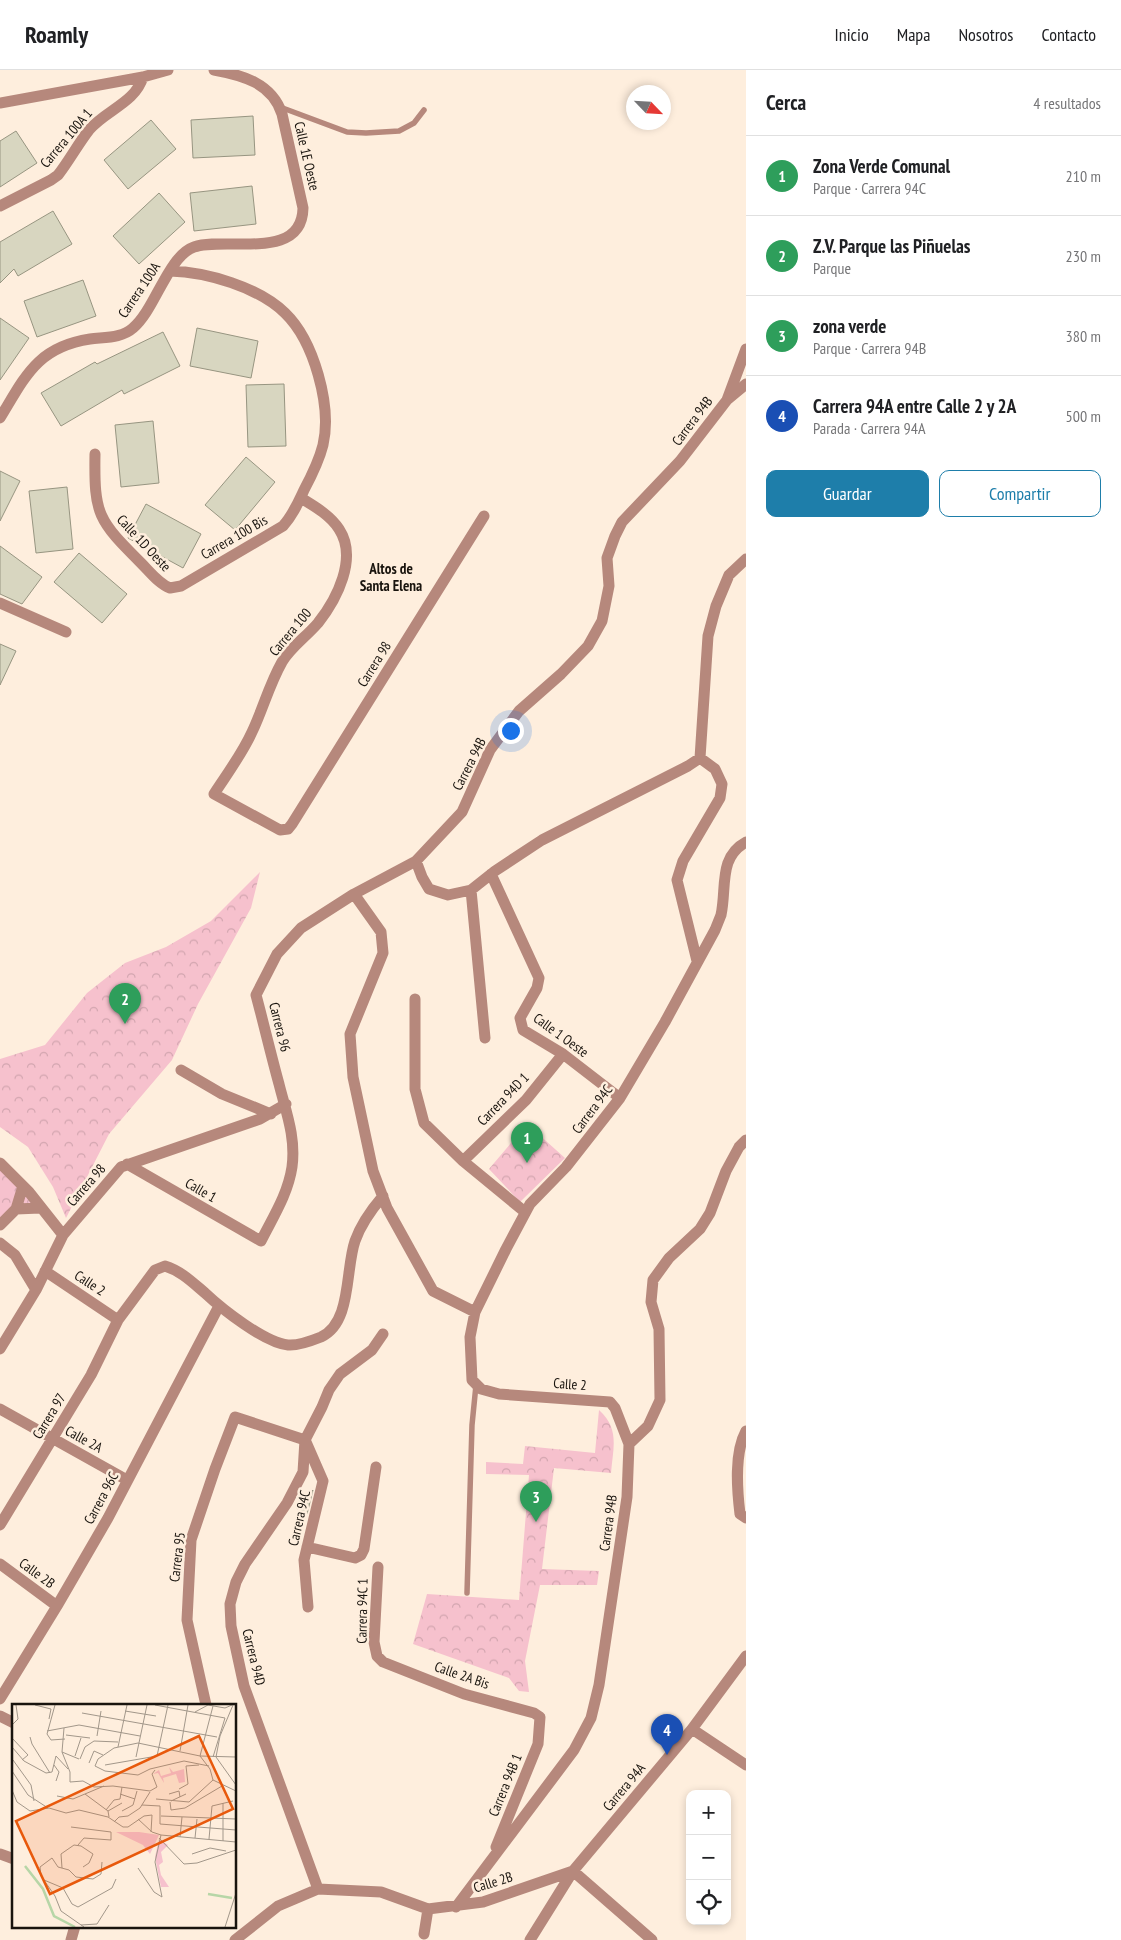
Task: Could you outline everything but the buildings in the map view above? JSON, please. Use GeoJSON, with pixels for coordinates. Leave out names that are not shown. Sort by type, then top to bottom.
{"type":"FeatureCollection","features":[{"type":"Feature","properties":{"kind":"street"},"geometry":{"type":"LineString","coordinates":[[0,103],[168,70]]}},
{"type":"Feature","properties":{"kind":"street","name":"Calle 1E Oeste"},"geometry":{"type":"LineString","coordinates":[[214,70],[251,80],[270,92],[280,107],[303,208],[303,215],[297,228]]}},
{"type":"Feature","properties":{"kind":"street","name":"Carrera 100A 1"},"geometry":{"type":"LineString","coordinates":[[0,206],[58,175],[89,131],[97,122],[133,95],[141,84],[143,76]]}},
{"type":"Feature","properties":{"kind":"street","name":"Carrera 100A"},"geometry":{"type":"LineString","coordinates":[[0,418],[31,369],[44,356],[61,346],[82,340],[120,335],[132,330],[141,321],[170,271],[182,255],[195,246],[274,242],[287,238],[297,228]]}},
{"type":"Feature","properties":{"kind":"street"},"geometry":{"type":"LineString","coordinates":[[170,271],[206,275],[253,293],[285,313],[298,330],[315,365],[322,391],[325,421],[324,438],[320,454],[300,498]]}},
{"type":"Feature","properties":{"kind":"street","name":"Carrera 94B"},"geometry":{"type":"LineString","coordinates":[[416,861],[462,812],[490,750],[519,711],[561,674],[588,646],[602,621],[609,586],[607,558],[622,522],[680,462],[727,400],[746,348]]}},
{"type":"Feature","properties":{"kind":"street"},"geometry":{"type":"LineString","coordinates":[[727,400],[746,384]]}},
{"type":"Feature","properties":{"kind":"street","name":"Calle 1D Oeste"},"geometry":{"type":"LineString","coordinates":[[95,454],[96,500],[105,524],[113,535],[160,582],[170,588]]}},
{"type":"Feature","properties":{"kind":"street","name":"Carrera 100 Bis"},"geometry":{"type":"LineString","coordinates":[[170,588],[181,586],[283,526],[291,516],[300,498]]}},
{"type":"Feature","properties":{"kind":"street","name":"Carrera 100"},"geometry":{"type":"LineString","coordinates":[[290,827],[284,830],[276,829],[214,794],[253,731],[272,682],[283,661],[292,648],[323,616],[334,599],[343,577],[346,549],[340,529],[323,512],[300,498]]}},
{"type":"Feature","properties":{"kind":"street","name":"Carrera 98"},"geometry":{"type":"LineString","coordinates":[[290,827],[484,516]]}},
{"type":"Feature","properties":{"kind":"street"},"geometry":{"type":"LineString","coordinates":[[700,758],[708,636],[716,606],[729,575],[746,559]]}},
{"type":"Feature","properties":{"kind":"street"},"geometry":{"type":"LineString","coordinates":[[0,603],[66,632]]}},
{"type":"Feature","properties":{"kind":"street"},"geometry":{"type":"LineString","coordinates":[[416,861],[429,889],[448,895],[471,890],[491,874],[542,840],[688,766],[700,758]]}},
{"type":"Feature","properties":{"kind":"street"},"geometry":{"type":"LineString","coordinates":[[696,961],[676,880],[683,861],[720,798],[722,784],[715,769],[700,758]]}},
{"type":"Feature","properties":{"kind":"street","name":"Carrera 94C"},"geometry":{"type":"LineString","coordinates":[[479,1387],[472,1380],[470,1338],[475,1312],[530,1204],[566,1167],[620,1098],[665,1022],[696,961],[715,930],[720,915],[724,874],[728,861],[738,846],[746,842]]}},
{"type":"Feature","properties":{"kind":"street","name":"Carrera 96"},"geometry":{"type":"LineString","coordinates":[[261,1241],[283,1200],[292,1167],[292,1138],[286,1104],[279,1087],[256,995],[277,954],[301,928],[354,894],[416,861]]}},
{"type":"Feature","properties":{"kind":"street","name":"Calle 1 Oeste"},"geometry":{"type":"LineString","coordinates":[[491,874],[538,978],[537,988],[520,1018],[520,1025],[523,1030],[563,1054],[620,1098]]}},
{"type":"Feature","properties":{"kind":"street"},"geometry":{"type":"LineString","coordinates":[[471,890],[485,1038]]}},
{"type":"Feature","properties":{"kind":"street"},"geometry":{"type":"LineString","coordinates":[[354,894],[381,932],[383,953],[350,1034],[353,1077],[372,1171],[388,1208],[433,1291],[475,1312]]}},
{"type":"Feature","properties":{"kind":"street"},"geometry":{"type":"LineString","coordinates":[[415,1000],[415,1089],[424,1123],[463,1161],[525,1212]]}},
{"type":"Feature","properties":{"kind":"street","name":"Carrera 94D 1"},"geometry":{"type":"LineString","coordinates":[[463,1161],[526,1100],[563,1054]]}},
{"type":"Feature","properties":{"kind":"street"},"geometry":{"type":"LineString","coordinates":[[181,1070],[222,1094],[271,1114]]}},
{"type":"Feature","properties":{"kind":"street","name":"Carrera 98"},"geometry":{"type":"LineString","coordinates":[[0,1348],[36,1290],[63,1235],[121,1167],[271,1114],[286,1104]]}},
{"type":"Feature","properties":{"kind":"street"},"geometry":{"type":"LineString","coordinates":[[629,1444],[648,1426],[660,1400],[660,1329],[651,1302],[653,1280],[669,1258],[700,1229],[710,1213],[726,1170],[746,1140]]}},
{"type":"Feature","properties":{"kind":"street"},"geometry":{"type":"LineString","coordinates":[[0,1163],[23,1186],[63,1235]]}},
{"type":"Feature","properties":{"kind":"street","name":"Calle 1"},"geometry":{"type":"LineString","coordinates":[[127,1164],[261,1241]]}},
{"type":"Feature","properties":{"kind":"street"},"geometry":{"type":"LineString","coordinates":[[0,1225],[16,1209],[23,1186]]}},
{"type":"Feature","properties":{"kind":"street","name":"Carrera 97"},"geometry":{"type":"LineString","coordinates":[[0,1525],[91,1375],[118,1320],[155,1270],[165,1266],[177,1269],[219,1306],[270,1340],[288,1345],[311,1342],[328,1334],[339,1319],[355,1242],[367,1215],[383,1196]]}},
{"type":"Feature","properties":{"kind":"street"},"geometry":{"type":"LineString","coordinates":[[16,1209],[40,1208]]}},
{"type":"Feature","properties":{"kind":"street"},"geometry":{"type":"LineString","coordinates":[[0,1244],[14,1255],[36,1290]]}},
{"type":"Feature","properties":{"kind":"street","name":"Calle 2"},"geometry":{"type":"LineString","coordinates":[[45,1271],[118,1320]]}},
{"type":"Feature","properties":{"kind":"street","name":"Carrera 96C"},"geometry":{"type":"LineString","coordinates":[[0,1699],[57,1606],[127,1480],[219,1306]]}},
{"type":"Feature","properties":{"kind":"street"},"geometry":{"type":"LineString","coordinates":[[306,1440],[329,1390],[340,1374],[372,1350],[383,1334]]}},
{"type":"Feature","properties":{"kind":"street","name":"Calle 2"},"geometry":{"type":"LineString","coordinates":[[479,1387],[499,1394],[610,1402],[615,1408],[629,1444]]}},
{"type":"Feature","properties":{"kind":"street","name":"Calle 2A"},"geometry":{"type":"LineString","coordinates":[[0,1410],[127,1480]]}},
{"type":"Feature","properties":{"kind":"street","name":"Carrera 95"},"geometry":{"type":"LineString","coordinates":[[206,1704],[187,1620],[191,1540],[215,1469],[235,1418],[306,1440]]}},
{"type":"Feature","properties":{"kind":"street"},"geometry":{"type":"LineString","coordinates":[[743,1516],[736,1487],[742,1439],[746,1431]]}},
{"type":"Feature","properties":{"kind":"street","name":"Carrera 94C"},"geometry":{"type":"LineString","coordinates":[[306,1440],[323,1481],[304,1560],[308,1606]]}},
{"type":"Feature","properties":{"kind":"street","name":"Carrera 94D"},"geometry":{"type":"LineString","coordinates":[[306,1440],[303,1472],[286,1504],[245,1564],[236,1582],[230,1604],[231,1626],[244,1686],[318,1889]]}},
{"type":"Feature","properties":{"kind":"street","name":"Carrera 94B"},"geometry":{"type":"LineString","coordinates":[[456,1907],[574,1750],[591,1718],[600,1686],[627,1497],[629,1444]]}},
{"type":"Feature","properties":{"kind":"street"},"geometry":{"type":"LineString","coordinates":[[307,1547],[355,1558],[361,1555],[364,1548],[376,1467]]}},
{"type":"Feature","properties":{"kind":"street","name":"Calle 2B"},"geometry":{"type":"LineString","coordinates":[[0,1564],[57,1606]]}},
{"type":"Feature","properties":{"kind":"street","name":"Carrera 94C 1"},"geometry":{"type":"LineString","coordinates":[[377,1656],[374,1642],[378,1567]]}},
{"type":"Feature","properties":{"kind":"street","name":"Calle 2A Bis"},"geometry":{"type":"LineString","coordinates":[[377,1656],[383,1662],[464,1694],[534,1713],[540,1718]]}},
{"type":"Feature","properties":{"kind":"street","name":"Carrera 94A"},"geometry":{"type":"LineString","coordinates":[[530,1940],[573,1872],[692,1729],[746,1656]]}},
{"type":"Feature","properties":{"kind":"street"},"geometry":{"type":"LineString","coordinates":[[0,1716],[12,1722]]}},
{"type":"Feature","properties":{"kind":"street","name":"Carrera 94B 1"},"geometry":{"type":"LineString","coordinates":[[490,1862],[538,1744],[540,1718]]}},
{"type":"Feature","properties":{"kind":"street"},"geometry":{"type":"LineString","coordinates":[[692,1729],[746,1765]]}},
{"type":"Feature","properties":{"kind":"street"},"geometry":{"type":"LineString","coordinates":[[0,1854],[12,1858]]}},
{"type":"Feature","properties":{"kind":"street"},"geometry":{"type":"LineString","coordinates":[[573,1872],[652,1940]]}},
{"type":"Feature","properties":{"kind":"street","name":"Calle 2B"},"geometry":{"type":"LineString","coordinates":[[318,1889],[381,1892],[428,1909],[456,1907],[483,1902],[573,1872]]}},
{"type":"Feature","properties":{"kind":"street"},"geometry":{"type":"LineString","coordinates":[[235,1940],[278,1906],[318,1889]]}},
{"type":"Feature","properties":{"kind":"street"},"geometry":{"type":"LineString","coordinates":[[424,1934],[428,1909]]}},
{"type":"Feature","properties":{"kind":"lane"},"geometry":{"type":"LineString","coordinates":[[280,107],[347,132],[366,133],[399,131],[414,123],[424,110]]}},
{"type":"Feature","properties":{"kind":"lane"},"geometry":{"type":"LineString","coordinates":[[467,1593],[472,1425],[479,1387]]}},
{"type":"Feature","properties":{"kind":"green space"},"geometry":{"type":"Polygon","coordinates":[[[260,872],[251,908],[198,1004],[172,1060],[109,1134],[66,1218],[53,1187],[28,1147],[0,1127],[0,1059],[45,1045],[87,993],[125,963],[166,947],[211,921],[260,872]]]}},
{"type":"Feature","properties":{"kind":"green space"},"geometry":{"type":"Polygon","coordinates":[[[527,1124],[565,1158],[520,1202],[489,1169],[527,1124]]]}},
{"type":"Feature","properties":{"kind":"green space"},"geometry":{"type":"Polygon","coordinates":[[[0,1166],[38,1207],[16,1208],[0,1222],[0,1166]]]}},
{"type":"Feature","properties":{"kind":"green space"},"geometry":{"type":"Polygon","coordinates":[[[599,1410],[606,1417],[613,1432],[614,1447],[611,1473],[554,1468],[542,1569],[599,1571],[597,1585],[540,1585],[525,1661],[529,1692],[519,1691],[509,1678],[413,1644],[427,1594],[519,1600],[529,1475],[486,1474],[486,1462],[523,1464],[525,1446],[595,1453],[599,1410]]]}},
{"type":"Feature","properties":{"kind":"place","name":"Z.V. Parque las Piñuelas"},"geometry":{"type":"Point","coordinates":[125,1024]}},
{"type":"Feature","properties":{"kind":"place","name":"Zona Verde Comunal"},"geometry":{"type":"Point","coordinates":[527,1163]}},
{"type":"Feature","properties":{"kind":"place","name":"zona verde"},"geometry":{"type":"Point","coordinates":[536,1522]}},
{"type":"Feature","properties":{"kind":"place","name":"Carrera 94A entre Calle 2 y 2A"},"geometry":{"type":"Point","coordinates":[667,1755]}},
{"type":"Feature","properties":{"kind":"district","name":"Altos de Santa Elena"},"geometry":{"type":"Point","coordinates":[391,578]}}]}
